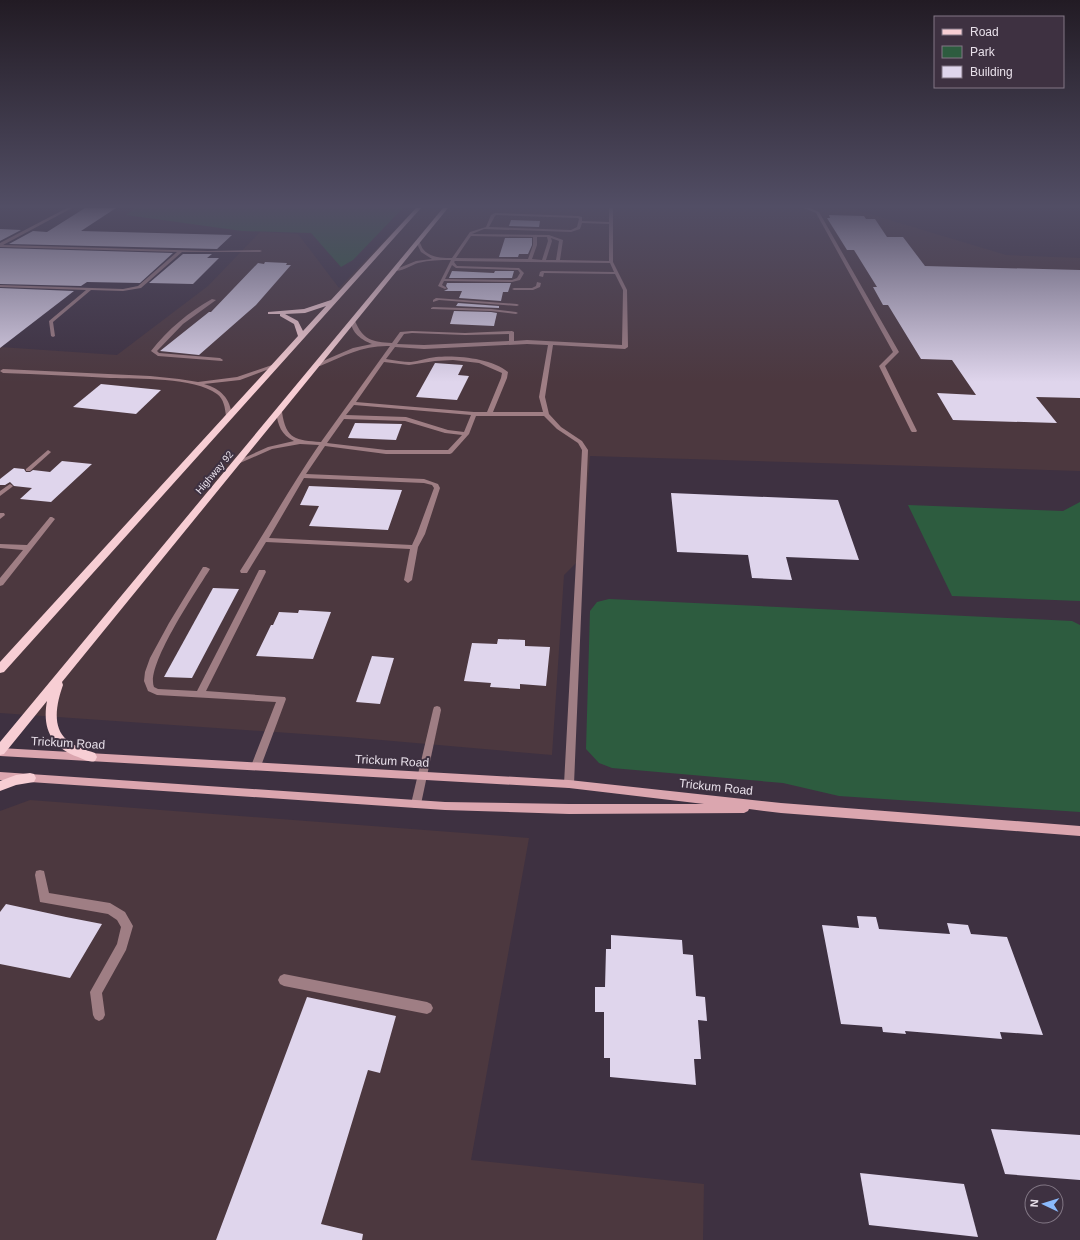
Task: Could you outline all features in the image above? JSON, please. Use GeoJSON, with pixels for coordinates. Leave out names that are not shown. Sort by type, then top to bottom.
{"type":"FeatureCollection","features":[{"type":"Feature","properties":{"kind":"main road"},"geometry":{"type":"LineString","coordinates":[[0,670],[274,366],[367,266]]}},
{"type":"Feature","properties":{"kind":"main road","name":"Highway 92"},"geometry":{"type":"LineString","coordinates":[[0,751],[399,266]]}},
{"type":"Feature","properties":{"kind":"main road"},"geometry":{"type":"LineString","coordinates":[[301,337],[300,327],[297,322],[287,317],[270,313],[305,312],[335,301]]}},
{"type":"Feature","properties":{"kind":"main road"},"geometry":{"type":"LineString","coordinates":[[63,674],[54,692],[51,705],[51,718],[54,731],[61,742],[73,750],[91,757]]}},
{"type":"Feature","properties":{"kind":"main road"},"geometry":{"type":"LineString","coordinates":[[0,786],[16,780],[30,778]]}},
{"type":"Feature","properties":{"kind":"street"},"geometry":{"type":"LineString","coordinates":[[0,286],[123,290],[139,287],[164,266]]}},
{"type":"Feature","properties":{"kind":"street"},"geometry":{"type":"LineString","coordinates":[[396,270],[407,266]]}},
{"type":"Feature","properties":{"kind":"street"},"geometry":{"type":"LineString","coordinates":[[446,288],[440,286],[450,266]]}},
{"type":"Feature","properties":{"kind":"street"},"geometry":{"type":"LineString","coordinates":[[442,280],[512,281],[518,280],[522,273],[519,269],[456,266]]}},
{"type":"Feature","properties":{"kind":"street"},"geometry":{"type":"LineString","coordinates":[[318,365],[355,348],[378,344],[424,347],[511,343],[625,347],[625,290],[613,266]]}},
{"type":"Feature","properties":{"kind":"street"},"geometry":{"type":"LineString","coordinates":[[847,266],[896,352],[882,366],[914,430]]}},
{"type":"Feature","properties":{"kind":"street"},"geometry":{"type":"LineString","coordinates":[[541,276],[542,272],[617,273]]}},
{"type":"Feature","properties":{"kind":"street"},"geometry":{"type":"LineString","coordinates":[[514,289],[533,289],[538,287],[539,283]]}},
{"type":"Feature","properties":{"kind":"street"},"geometry":{"type":"LineString","coordinates":[[53,336],[51,322],[90,289]]}},
{"type":"Feature","properties":{"kind":"street"},"geometry":{"type":"LineString","coordinates":[[214,300],[199,308],[163,339],[154,351],[158,354],[220,360]]}},
{"type":"Feature","properties":{"kind":"street"},"geometry":{"type":"LineString","coordinates":[[435,303],[517,309],[491,310],[435,303]]}},
{"type":"Feature","properties":{"kind":"street"},"geometry":{"type":"LineString","coordinates":[[353,322],[358,334],[366,340],[378,344]]}},
{"type":"Feature","properties":{"kind":"street"},"geometry":{"type":"LineString","coordinates":[[244,571],[265,540],[301,476],[402,333],[422,332],[465,334],[512,332],[511,343]]}},
{"type":"Feature","properties":{"kind":"street"},"geometry":{"type":"LineString","coordinates":[[552,344],[542,397],[546,414],[559,428],[580,442],[585,450],[569,784]]}},
{"type":"Feature","properties":{"kind":"street"},"geometry":{"type":"LineString","coordinates":[[382,360],[414,363],[442,359],[486,363],[498,367],[504,372],[504,378],[488,414]]}},
{"type":"Feature","properties":{"kind":"street"},"geometry":{"type":"LineString","coordinates":[[194,383],[238,379],[274,366]]}},
{"type":"Feature","properties":{"kind":"street"},"geometry":{"type":"LineString","coordinates":[[1,372],[157,377],[194,383],[209,388],[220,394],[226,401],[229,416]]}},
{"type":"Feature","properties":{"kind":"street"},"geometry":{"type":"LineString","coordinates":[[352,402],[474,414],[546,414]]}},
{"type":"Feature","properties":{"kind":"street"},"geometry":{"type":"LineString","coordinates":[[279,412],[280,422],[284,433],[292,439],[300,442],[323,444],[348,449],[417,453],[450,452],[466,434],[474,414]]}},
{"type":"Feature","properties":{"kind":"street"},"geometry":{"type":"LineString","coordinates":[[342,417],[406,419],[448,432],[466,434]]}},
{"type":"Feature","properties":{"kind":"street"},"geometry":{"type":"LineString","coordinates":[[238,462],[270,448],[300,442]]}},
{"type":"Feature","properties":{"kind":"street"},"geometry":{"type":"LineString","coordinates":[[28,470],[48,452]]}},
{"type":"Feature","properties":{"kind":"street"},"geometry":{"type":"LineString","coordinates":[[301,476],[424,481],[435,484],[437,488],[422,534],[414,547],[408,580]]}},
{"type":"Feature","properties":{"kind":"street"},"geometry":{"type":"LineString","coordinates":[[0,494],[10,486]]}},
{"type":"Feature","properties":{"kind":"street"},"geometry":{"type":"LineString","coordinates":[[0,583],[52,519]]}},
{"type":"Feature","properties":{"kind":"street"},"geometry":{"type":"LineString","coordinates":[[265,540],[414,547]]}},
{"type":"Feature","properties":{"kind":"street"},"geometry":{"type":"LineString","coordinates":[[0,546],[29,548]]}},
{"type":"Feature","properties":{"kind":"street"},"geometry":{"type":"LineString","coordinates":[[206,569],[160,647],[149,670],[148,681],[151,689],[157,692],[282,699],[256,766]]}},
{"type":"Feature","properties":{"kind":"street"},"geometry":{"type":"LineString","coordinates":[[200,694],[262,572]]}},
{"type":"Feature","properties":{"kind":"street"},"geometry":{"type":"LineString","coordinates":[[416,804],[437,710]]}},
{"type":"Feature","properties":{"kind":"street","name":"Trickum Road"},"geometry":{"type":"LineString","coordinates":[[0,751],[569,784],[782,808],[1080,831]]}},
{"type":"Feature","properties":{"kind":"street","name":"Trickum Road"},"geometry":{"type":"LineString","coordinates":[[0,776],[416,804],[569,809],[782,808]]}},
{"type":"Feature","properties":{"kind":"street"},"geometry":{"type":"LineString","coordinates":[[40,875],[44,898],[110,909],[121,916],[127,926],[122,946],[96,992],[99,1015]]}},
{"type":"Feature","properties":{"kind":"street"},"geometry":{"type":"LineString","coordinates":[[284,980],[427,1008]]}},
{"type":"Feature","properties":{"kind":"shaded area"},"geometry":{"type":"Polygon","coordinates":[[[227,266],[322,266],[339,288],[360,266],[1080,266],[1080,471],[590,456],[581,558],[564,575],[552,755],[347,737],[0,713],[0,347],[117,355],[208,286],[227,266]]]}},
{"type":"Feature","properties":{"kind":"shaded area"},"geometry":{"type":"Polygon","coordinates":[[[30,800],[529,838],[471,1160],[704,1184],[703,1240],[0,1240],[0,811],[30,800]]]}},
{"type":"Feature","properties":{"kind":"green space"},"geometry":{"type":"Polygon","coordinates":[[[1080,502],[1080,601],[952,596],[908,505],[1063,511],[1080,502]]]}},
{"type":"Feature","properties":{"kind":"green space"},"geometry":{"type":"Polygon","coordinates":[[[609,599],[1072,621],[1080,625],[1080,812],[839,796],[783,783],[612,768],[599,763],[586,749],[590,611],[597,602],[609,599]]]}},
{"type":"Feature","properties":{"kind":"building"},"geometry":{"type":"Polygon","coordinates":[[[0,266],[159,266],[140,283],[87,282],[81,286],[0,284],[0,266]]]}},
{"type":"Feature","properties":{"kind":"building"},"geometry":{"type":"Polygon","coordinates":[[[169,266],[211,266],[193,284],[149,283],[169,266]]]}},
{"type":"Feature","properties":{"kind":"building"},"geometry":{"type":"Polygon","coordinates":[[[255,266],[290,266],[256,305],[199,355],[160,351],[209,312],[211,312],[255,266]]]}},
{"type":"Feature","properties":{"kind":"building"},"geometry":{"type":"Polygon","coordinates":[[[864,266],[1080,270],[1080,398],[1036,397],[1057,423],[953,420],[937,393],[976,395],[952,360],[921,359],[888,305],[883,305],[873,287],[877,287],[864,266]]]}},
{"type":"Feature","properties":{"kind":"building"},"geometry":{"type":"Polygon","coordinates":[[[452,271],[494,273],[495,271],[514,271],[512,278],[449,278],[452,271]]]}},
{"type":"Feature","properties":{"kind":"building"},"geometry":{"type":"Polygon","coordinates":[[[447,283],[511,283],[508,292],[503,292],[501,301],[459,298],[462,291],[444,291],[448,289],[446,286],[447,283]]]}},
{"type":"Feature","properties":{"kind":"building"},"geometry":{"type":"Polygon","coordinates":[[[0,288],[74,291],[0,348],[0,288]]]}},
{"type":"Feature","properties":{"kind":"building"},"geometry":{"type":"Polygon","coordinates":[[[458,303],[499,306],[499,308],[456,306],[458,303]]]}},
{"type":"Feature","properties":{"kind":"building"},"geometry":{"type":"Polygon","coordinates":[[[454,311],[497,313],[494,326],[450,324],[454,311]]]}},
{"type":"Feature","properties":{"kind":"building"},"geometry":{"type":"Polygon","coordinates":[[[435,363],[463,365],[458,375],[469,376],[457,400],[416,397],[435,363]]]}},
{"type":"Feature","properties":{"kind":"building"},"geometry":{"type":"Polygon","coordinates":[[[101,384],[161,390],[136,414],[73,407],[101,384]]]}},
{"type":"Feature","properties":{"kind":"building"},"geometry":{"type":"Polygon","coordinates":[[[355,423],[402,424],[396,440],[348,438],[355,423]]]}},
{"type":"Feature","properties":{"kind":"building"},"geometry":{"type":"Polygon","coordinates":[[[62,461],[92,464],[51,502],[20,499],[32,488],[14,486],[10,482],[5,485],[0,485],[0,479],[14,468],[24,469],[26,472],[33,470],[50,472],[62,461]]]}},
{"type":"Feature","properties":{"kind":"building"},"geometry":{"type":"Polygon","coordinates":[[[309,486],[402,490],[388,530],[309,526],[319,506],[300,505],[309,486]]]}},
{"type":"Feature","properties":{"kind":"building"},"geometry":{"type":"Polygon","coordinates":[[[671,493],[838,500],[859,560],[786,557],[792,580],[752,578],[748,555],[677,552],[671,493]]]}},
{"type":"Feature","properties":{"kind":"building"},"geometry":{"type":"Polygon","coordinates":[[[213,588],[239,589],[192,678],[164,677],[213,588]]]}},
{"type":"Feature","properties":{"kind":"building"},"geometry":{"type":"Polygon","coordinates":[[[299,610],[331,612],[313,659],[256,656],[279,612],[298,613],[299,610]]]}},
{"type":"Feature","properties":{"kind":"building"},"geometry":{"type":"Polygon","coordinates":[[[498,639],[525,640],[525,646],[550,647],[546,686],[520,684],[520,689],[490,687],[491,683],[464,681],[472,643],[497,644],[498,639]]]}},
{"type":"Feature","properties":{"kind":"building"},"geometry":{"type":"Polygon","coordinates":[[[372,656],[394,658],[380,704],[356,702],[372,656]]]}},
{"type":"Feature","properties":{"kind":"building"},"geometry":{"type":"Polygon","coordinates":[[[6,904],[102,924],[70,978],[0,964],[0,912],[6,904]]]}},
{"type":"Feature","properties":{"kind":"building"},"geometry":{"type":"Polygon","coordinates":[[[857,916],[876,917],[879,929],[950,934],[947,923],[968,925],[971,934],[1007,937],[1043,1035],[1000,1032],[1002,1039],[905,1031],[906,1034],[883,1032],[882,1027],[841,1024],[822,925],[859,928],[857,916]]]}},
{"type":"Feature","properties":{"kind":"building"},"geometry":{"type":"Polygon","coordinates":[[[611,935],[682,940],[683,954],[693,955],[696,996],[705,997],[707,1021],[698,1020],[701,1059],[694,1059],[696,1085],[610,1077],[610,1058],[604,1058],[604,1012],[595,1012],[595,987],[605,987],[606,949],[611,949],[611,935]]]}},
{"type":"Feature","properties":{"kind":"building"},"geometry":{"type":"Polygon","coordinates":[[[307,997],[396,1016],[380,1073],[368,1070],[321,1224],[363,1234],[362,1240],[216,1240],[307,997]]]}},
{"type":"Feature","properties":{"kind":"building"},"geometry":{"type":"Polygon","coordinates":[[[991,1129],[1080,1135],[1080,1180],[1005,1174],[991,1129]]]}},
{"type":"Feature","properties":{"kind":"building"},"geometry":{"type":"Polygon","coordinates":[[[860,1173],[964,1184],[978,1237],[869,1225],[860,1173]]]}}]}
